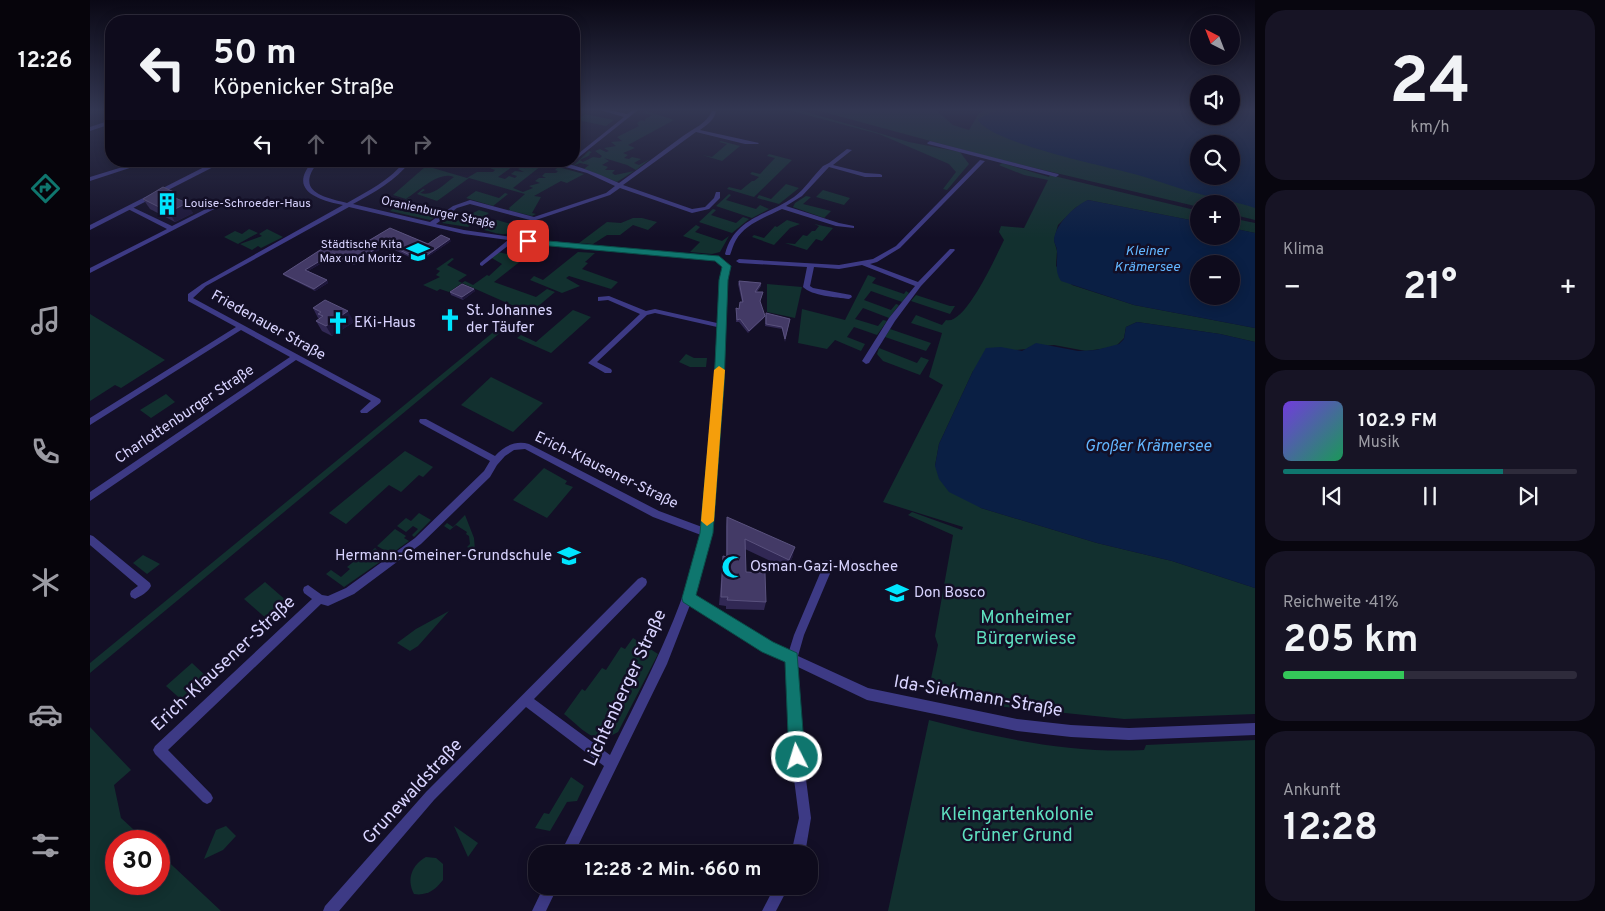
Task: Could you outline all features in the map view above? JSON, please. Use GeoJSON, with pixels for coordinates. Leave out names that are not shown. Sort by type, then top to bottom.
{"type":"FeatureCollection","features":[{"type":"Feature","properties":{"kind":"street"},"geometry":{"type":"LineString","coordinates":[[482,264],[513,240],[534,219],[555,210],[594,200],[620,187],[665,153]]}},
{"type":"Feature","properties":{"kind":"street"},"geometry":{"type":"LineString","coordinates":[[830,166],[839,155],[844,153]]}},
{"type":"Feature","properties":{"kind":"street"},"geometry":{"type":"LineString","coordinates":[[967,153],[1056,175]]}},
{"type":"Feature","properties":{"kind":"street"},"geometry":{"type":"LineString","coordinates":[[739,260],[736,264],[727,266],[720,263],[719,259],[728,254],[736,256],[739,260],[811,266],[839,267],[865,264],[894,251],[982,161]]}},
{"type":"Feature","properties":{"kind":"street"},"geometry":{"type":"LineString","coordinates":[[728,254],[731,240],[736,234],[802,193],[825,166],[880,176]]}},
{"type":"Feature","properties":{"kind":"street"},"geometry":{"type":"LineString","coordinates":[[90,179],[129,167]]}},
{"type":"Feature","properties":{"kind":"street"},"geometry":{"type":"LineString","coordinates":[[90,228],[210,167]]}},
{"type":"Feature","properties":{"kind":"street","name":"Oranienburger Straße"},"geometry":{"type":"LineString","coordinates":[[311,167],[306,174],[307,187],[323,199],[431,224],[513,240],[719,259]]}},
{"type":"Feature","properties":{"kind":"street"},"geometry":{"type":"LineString","coordinates":[[348,205],[391,179],[402,167]]}},
{"type":"Feature","properties":{"kind":"street"},"geometry":{"type":"LineString","coordinates":[[569,167],[589,172],[620,187],[694,211],[708,207],[717,198],[718,193]]}},
{"type":"Feature","properties":{"kind":"street"},"geometry":{"type":"LineString","coordinates":[[431,224],[454,207],[470,202],[534,219]]}},
{"type":"Feature","properties":{"kind":"street"},"geometry":{"type":"LineString","coordinates":[[90,271],[220,204]]}},
{"type":"Feature","properties":{"kind":"street","name":"Friedenauer Straße"},"geometry":{"type":"LineString","coordinates":[[348,205],[204,286],[190,296],[190,299],[377,401],[364,411]]}},
{"type":"Feature","properties":{"kind":"street"},"geometry":{"type":"LineString","coordinates":[[782,207],[838,225],[852,227]]}},
{"type":"Feature","properties":{"kind":"street"},"geometry":{"type":"LineString","coordinates":[[130,208],[173,229]]}},
{"type":"Feature","properties":{"kind":"street"},"geometry":{"type":"LineString","coordinates":[[866,361],[892,320],[919,285],[952,250]]}},
{"type":"Feature","properties":{"kind":"street"},"geometry":{"type":"LineString","coordinates":[[865,264],[919,285]]}},
{"type":"Feature","properties":{"kind":"street","name":"Lichtenberger Straße"},"geometry":{"type":"LineString","coordinates":[[571,845],[663,660],[688,598],[706,533],[719,385],[723,280],[727,266]]}},
{"type":"Feature","properties":{"kind":"street"},"geometry":{"type":"LineString","coordinates":[[811,266],[806,286],[811,290],[849,297]]}},
{"type":"Feature","properties":{"kind":"street"},"geometry":{"type":"LineString","coordinates":[[600,299],[609,298],[645,313]]}},
{"type":"Feature","properties":{"kind":"street"},"geometry":{"type":"LineString","coordinates":[[608,371],[592,363],[645,313],[654,311],[721,326]]}},
{"type":"Feature","properties":{"kind":"street"},"geometry":{"type":"LineString","coordinates":[[90,422],[241,327]]}},
{"type":"Feature","properties":{"kind":"street","name":"Charlottenburger Straße"},"geometry":{"type":"LineString","coordinates":[[90,497],[296,357]]}},
{"type":"Feature","properties":{"kind":"street"},"geometry":{"type":"LineString","coordinates":[[423,421],[495,460]]}},
{"type":"Feature","properties":{"kind":"street","name":"Erich-Klausener-Straße"},"geometry":{"type":"LineString","coordinates":[[308,590],[319,599],[328,601],[336,599],[418,541],[488,474],[495,460],[509,449],[517,446],[526,446],[656,514],[706,533]]}},
{"type":"Feature","properties":{"kind":"street"},"geometry":{"type":"LineString","coordinates":[[90,539],[146,586],[136,594]]}},
{"type":"Feature","properties":{"kind":"street"},"geometry":{"type":"LineString","coordinates":[[800,845],[805,818],[796,748],[792,658],[799,635],[829,564]]}},
{"type":"Feature","properties":{"kind":"street","name":"Grunewaldstraße"},"geometry":{"type":"LineString","coordinates":[[330,911],[430,796],[642,582]]}},
{"type":"Feature","properties":{"kind":"street","name":"Ida-Siekmann-Straße"},"geometry":{"type":"LineString","coordinates":[[688,598],[768,647],[867,694],[1016,725],[1129,734],[1255,729]]}},
{"type":"Feature","properties":{"kind":"street","name":"Erich-Klausener-Straße"},"geometry":{"type":"LineString","coordinates":[[207,798],[159,750],[319,599]]}},
{"type":"Feature","properties":{"kind":"street"},"geometry":{"type":"LineString","coordinates":[[526,700],[611,763]]}},
{"type":"Feature","properties":{"kind":"street"},"geometry":{"type":"LineString","coordinates":[[539,911],[547,895]]}},
{"type":"Feature","properties":{"kind":"street"},"geometry":{"type":"LineString","coordinates":[[769,911],[777,895]]}},
{"type":"Feature","properties":{"kind":"green space"},"geometry":{"type":"Polygon","coordinates":[[[587,153],[591,153],[580,160],[587,153]]]}},
{"type":"Feature","properties":{"kind":"green space"},"geometry":{"type":"Polygon","coordinates":[[[597,153],[624,153],[628,155],[624,158],[641,159],[634,163],[639,165],[650,159],[636,170],[627,165],[604,158],[609,161],[602,165],[608,167],[605,170],[615,170],[612,173],[615,175],[634,171],[617,182],[584,169],[589,165],[580,163],[580,160],[583,162],[593,157],[600,158],[602,156],[597,153]]]}},
{"type":"Feature","properties":{"kind":"green space"},"geometry":{"type":"Polygon","coordinates":[[[717,153],[732,153],[722,161],[702,155],[712,157],[717,153]]]}},
{"type":"Feature","properties":{"kind":"green space"},"geometry":{"type":"Polygon","coordinates":[[[922,153],[960,153],[969,164],[947,190],[943,189],[956,172],[949,164],[922,153]]]}},
{"type":"Feature","properties":{"kind":"green space"},"geometry":{"type":"Polygon","coordinates":[[[973,153],[1190,153],[1190,185],[1240,185],[1240,153],[1255,153],[1255,220],[1240,216],[1240,195],[1190,195],[1190,205],[973,153]]]}},
{"type":"Feature","properties":{"kind":"green space"},"geometry":{"type":"Polygon","coordinates":[[[769,154],[792,160],[754,197],[727,189],[729,187],[741,190],[759,177],[750,174],[752,172],[760,174],[775,158],[767,156],[769,154]]]}},
{"type":"Feature","properties":{"kind":"green space","name":"Monheimer Bürgerwiese"},"geometry":{"type":"Polygon","coordinates":[[[1002,163],[1049,177],[1050,175],[1190,209],[1190,220],[1088,200],[1075,208],[1058,225],[1054,240],[1057,251],[1056,266],[1072,285],[1134,305],[1255,328],[1255,342],[1220,334],[1137,322],[1126,327],[1124,338],[1115,347],[1086,351],[1054,345],[1015,350],[973,371],[939,444],[935,466],[981,508],[1097,543],[1172,561],[1255,588],[1255,714],[1124,719],[985,705],[929,688],[938,645],[935,636],[953,535],[908,515],[912,512],[962,530],[963,527],[883,502],[943,385],[929,377],[942,333],[911,323],[916,315],[942,325],[946,320],[954,319],[962,312],[971,302],[1004,240],[999,232],[1001,226],[1024,228],[1048,180],[1024,175],[999,165],[1002,163]]]}},
{"type":"Feature","properties":{"kind":"green space"},"geometry":{"type":"Polygon","coordinates":[[[425,167],[467,178],[477,172],[493,172],[495,170],[490,168],[512,167],[498,177],[505,179],[509,176],[515,178],[517,176],[511,174],[515,171],[524,172],[518,169],[522,167],[540,167],[513,188],[523,192],[533,188],[529,186],[540,183],[535,181],[539,178],[546,178],[542,176],[545,173],[556,173],[558,171],[555,170],[558,167],[584,174],[567,183],[561,181],[534,196],[541,197],[532,213],[536,214],[532,216],[504,209],[510,210],[509,208],[525,194],[469,178],[437,201],[417,194],[423,189],[425,190],[420,193],[425,194],[435,191],[454,177],[448,176],[436,179],[406,199],[393,195],[425,167]]]}},
{"type":"Feature","properties":{"kind":"green space"},"geometry":{"type":"Polygon","coordinates":[[[786,184],[799,188],[779,204],[757,198],[759,195],[771,199],[786,184]]]}},
{"type":"Feature","properties":{"kind":"green space"},"geometry":{"type":"Polygon","coordinates":[[[823,190],[850,198],[844,205],[816,197],[823,190]]]}},
{"type":"Feature","properties":{"kind":"green space"},"geometry":{"type":"Polygon","coordinates":[[[476,191],[499,198],[505,193],[508,194],[493,206],[466,198],[476,191]]]}},
{"type":"Feature","properties":{"kind":"green space"},"geometry":{"type":"Polygon","coordinates":[[[729,194],[731,195],[726,200],[756,209],[760,205],[769,209],[752,218],[716,206],[729,194]]]}},
{"type":"Feature","properties":{"kind":"green space"},"geometry":{"type":"Polygon","coordinates":[[[806,196],[811,197],[803,204],[831,211],[824,218],[793,207],[795,203],[806,196]]]}},
{"type":"Feature","properties":{"kind":"green space"},"geometry":{"type":"Polygon","coordinates":[[[409,198],[411,199],[405,203],[439,212],[436,214],[439,215],[430,220],[390,211],[409,198]]]}},
{"type":"Feature","properties":{"kind":"green space"},"geometry":{"type":"Polygon","coordinates":[[[713,209],[716,210],[711,215],[736,223],[743,217],[749,219],[732,233],[699,222],[713,209]]]}},
{"type":"Feature","properties":{"kind":"green space"},"geometry":{"type":"Polygon","coordinates":[[[479,210],[489,213],[468,227],[442,223],[445,220],[457,221],[479,210]]]}},
{"type":"Feature","properties":{"kind":"green space"},"geometry":{"type":"Polygon","coordinates":[[[633,218],[657,222],[648,230],[633,225],[620,235],[607,235],[593,244],[579,243],[607,222],[621,223],[633,218]]]}},
{"type":"Feature","properties":{"kind":"green space"},"geometry":{"type":"Polygon","coordinates":[[[497,220],[514,225],[522,224],[512,232],[504,234],[484,230],[497,220]]]}},
{"type":"Feature","properties":{"kind":"green space"},"geometry":{"type":"Polygon","coordinates":[[[787,220],[800,224],[790,228],[774,245],[752,237],[754,235],[764,238],[775,226],[777,227],[787,220]]]}},
{"type":"Feature","properties":{"kind":"green space"},"geometry":{"type":"Polygon","coordinates":[[[1240,220],[1255,223],[1255,233],[1240,230],[1240,220]]]}},
{"type":"Feature","properties":{"kind":"green space"},"geometry":{"type":"Polygon","coordinates":[[[814,224],[833,228],[822,241],[816,239],[807,250],[785,243],[795,244],[803,235],[807,236],[812,231],[815,231],[819,226],[814,224]]]}},
{"type":"Feature","properties":{"kind":"green space"},"geometry":{"type":"Polygon","coordinates":[[[696,225],[700,227],[695,232],[722,241],[729,236],[720,252],[712,254],[690,252],[700,242],[683,236],[696,225]]]}},
{"type":"Feature","properties":{"kind":"green space"},"geometry":{"type":"Polygon","coordinates":[[[249,229],[258,233],[238,244],[224,237],[235,231],[242,234],[249,229]]]}},
{"type":"Feature","properties":{"kind":"green space"},"geometry":{"type":"Polygon","coordinates":[[[267,229],[283,237],[261,248],[258,246],[252,250],[240,244],[262,236],[259,234],[267,229]]]}},
{"type":"Feature","properties":{"kind":"green space"},"geometry":{"type":"Polygon","coordinates":[[[498,252],[511,255],[514,253],[523,256],[531,253],[494,282],[536,297],[547,289],[555,292],[530,313],[462,283],[465,281],[473,285],[487,275],[489,276],[502,264],[490,257],[498,252]]]}},
{"type":"Feature","properties":{"kind":"green space"},"geometry":{"type":"Polygon","coordinates":[[[578,252],[595,253],[585,262],[588,263],[582,269],[618,282],[611,289],[569,276],[566,278],[580,286],[562,293],[530,280],[534,276],[543,280],[578,252]]]}},
{"type":"Feature","properties":{"kind":"green space"},"geometry":{"type":"Polygon","coordinates":[[[452,258],[454,259],[447,265],[467,275],[458,281],[462,283],[449,292],[440,289],[437,291],[423,285],[440,277],[436,275],[440,271],[436,269],[452,258]]]}},
{"type":"Feature","properties":{"kind":"green space"},"geometry":{"type":"Polygon","coordinates":[[[868,275],[876,278],[872,283],[904,294],[906,291],[909,293],[902,302],[871,291],[864,300],[891,310],[896,304],[899,305],[889,318],[863,308],[855,319],[878,326],[883,320],[887,321],[877,335],[854,327],[847,337],[865,344],[861,351],[835,340],[827,349],[798,343],[802,309],[845,320],[868,275]]]}},
{"type":"Feature","properties":{"kind":"green space"},"geometry":{"type":"Polygon","coordinates":[[[767,284],[802,287],[795,318],[767,312],[767,284]]]}},
{"type":"Feature","properties":{"kind":"green space"},"geometry":{"type":"Polygon","coordinates":[[[916,295],[955,306],[950,314],[911,301],[916,295]]]}},
{"type":"Feature","properties":{"kind":"green space"},"geometry":{"type":"Polygon","coordinates":[[[573,310],[591,317],[551,353],[517,338],[521,335],[536,342],[573,310]]]}},
{"type":"Feature","properties":{"kind":"green space"},"geometry":{"type":"Polygon","coordinates":[[[90,314],[165,360],[121,388],[115,385],[90,401],[90,314]]]}},
{"type":"Feature","properties":{"kind":"green space"},"geometry":{"type":"Polygon","coordinates":[[[502,325],[507,327],[90,673],[90,663],[502,325]]]}},
{"type":"Feature","properties":{"kind":"green space"},"geometry":{"type":"Polygon","coordinates":[[[890,329],[931,343],[926,351],[885,337],[890,329]]]}},
{"type":"Feature","properties":{"kind":"green space"},"geometry":{"type":"Polygon","coordinates":[[[879,348],[917,363],[921,357],[929,360],[920,375],[883,361],[877,354],[879,348]]]}},
{"type":"Feature","properties":{"kind":"green space"},"geometry":{"type":"Polygon","coordinates":[[[686,354],[694,358],[707,358],[706,367],[690,367],[679,362],[686,354]]]}},
{"type":"Feature","properties":{"kind":"green space"},"geometry":{"type":"Polygon","coordinates":[[[491,377],[543,403],[513,432],[461,405],[491,377]]]}},
{"type":"Feature","properties":{"kind":"green space"},"geometry":{"type":"Polygon","coordinates":[[[166,394],[175,402],[151,418],[140,410],[166,394]]]}},
{"type":"Feature","properties":{"kind":"green space"},"geometry":{"type":"Polygon","coordinates":[[[405,451],[433,467],[423,477],[419,475],[401,492],[389,485],[346,524],[329,513],[405,451]]]}},
{"type":"Feature","properties":{"kind":"green space"},"geometry":{"type":"Polygon","coordinates":[[[544,468],[567,481],[565,484],[573,487],[547,518],[513,500],[544,468]]]}},
{"type":"Feature","properties":{"kind":"green space"},"geometry":{"type":"Polygon","coordinates":[[[419,513],[431,520],[414,537],[412,535],[418,529],[413,526],[406,532],[397,526],[406,518],[411,521],[419,513]]]}},
{"type":"Feature","properties":{"kind":"green space"},"geometry":{"type":"Polygon","coordinates":[[[465,515],[474,538],[475,551],[467,547],[470,544],[467,532],[456,525],[450,530],[444,526],[447,523],[453,527],[465,515]]]}},
{"type":"Feature","properties":{"kind":"green space"},"geometry":{"type":"Polygon","coordinates":[[[395,529],[406,536],[404,538],[409,541],[391,554],[377,546],[395,529]]]}},
{"type":"Feature","properties":{"kind":"green space"},"geometry":{"type":"Polygon","coordinates":[[[375,548],[387,557],[344,587],[326,574],[331,570],[341,577],[350,569],[347,567],[362,555],[365,557],[375,548]]]}},
{"type":"Feature","properties":{"kind":"green space"},"geometry":{"type":"Polygon","coordinates":[[[143,555],[160,564],[147,574],[133,563],[143,555]]]}},
{"type":"Feature","properties":{"kind":"green space"},"geometry":{"type":"Polygon","coordinates":[[[265,582],[288,602],[268,620],[244,599],[265,582]]]}},
{"type":"Feature","properties":{"kind":"green space"},"geometry":{"type":"Polygon","coordinates":[[[449,611],[418,646],[410,651],[397,643],[416,629],[449,611]]]}},
{"type":"Feature","properties":{"kind":"green space"},"geometry":{"type":"Polygon","coordinates":[[[633,638],[658,654],[618,732],[602,738],[595,737],[583,730],[564,714],[582,689],[585,691],[602,668],[606,670],[621,647],[625,649],[633,638]]]}},
{"type":"Feature","properties":{"kind":"green space"},"geometry":{"type":"Polygon","coordinates":[[[192,663],[209,679],[184,702],[166,686],[192,663]]]}},
{"type":"Feature","properties":{"kind":"green space","name":"Kleingartenkolonie Grüner Grund"},"geometry":{"type":"Polygon","coordinates":[[[929,720],[981,733],[1035,743],[1090,750],[1144,750],[1146,745],[1255,740],[1255,911],[888,911],[929,720]]]}},
{"type":"Feature","properties":{"kind":"green space"},"geometry":{"type":"Polygon","coordinates":[[[90,727],[131,770],[114,785],[121,818],[134,830],[105,830],[105,895],[170,895],[170,863],[221,911],[90,911],[90,727]]]}},
{"type":"Feature","properties":{"kind":"green space"},"geometry":{"type":"Polygon","coordinates":[[[571,777],[584,786],[577,801],[567,802],[550,831],[535,828],[544,813],[549,814],[571,777]]]}},
{"type":"Feature","properties":{"kind":"green space"},"geometry":{"type":"Polygon","coordinates":[[[226,826],[236,836],[223,850],[204,859],[216,830],[226,826]]]}},
{"type":"Feature","properties":{"kind":"green space"},"geometry":{"type":"Polygon","coordinates":[[[454,826],[478,843],[468,857],[454,826]]]}},
{"type":"Feature","properties":{"kind":"green space"},"geometry":{"type":"Polygon","coordinates":[[[426,857],[436,858],[443,864],[443,880],[430,891],[423,894],[414,894],[411,883],[412,873],[417,864],[426,857]]]}},
{"type":"Feature","properties":{"kind":"water"},"geometry":{"type":"Polygon","coordinates":[[[1050,153],[1190,153],[1190,185],[1240,185],[1240,153],[1255,153],[1255,208],[1240,203],[1240,195],[1205,195],[1138,175],[1050,153]]]}},
{"type":"Feature","properties":{"kind":"water","name":"Kleiner Krämersee"},"geometry":{"type":"Polygon","coordinates":[[[1088,200],[1190,220],[1190,245],[1240,245],[1240,230],[1255,233],[1255,328],[1134,305],[1061,281],[1057,270],[1057,250],[1054,240],[1058,228],[1071,211],[1088,200]]]}},
{"type":"Feature","properties":{"kind":"water","name":"Großer Krämersee"},"geometry":{"type":"Polygon","coordinates":[[[1137,322],[1220,334],[1255,342],[1255,588],[1172,561],[1097,543],[981,508],[949,492],[939,479],[935,466],[939,444],[973,371],[986,348],[1001,347],[1022,351],[1036,343],[1078,351],[1096,350],[1119,344],[1124,339],[1126,327],[1137,322]]]}},
{"type":"Feature","properties":{"kind":"building"},"geometry":{"type":"Polygon","coordinates":[[[163,187],[174,192],[168,195],[187,203],[169,212],[143,199],[163,187]]]}},
{"type":"Feature","properties":{"kind":"building"},"geometry":{"type":"Polygon","coordinates":[[[390,228],[428,244],[441,235],[450,239],[420,260],[385,243],[353,263],[333,253],[305,270],[327,280],[314,289],[283,274],[331,243],[353,250],[390,228]]]}},
{"type":"Feature","properties":{"kind":"building"},"geometry":{"type":"Polygon","coordinates":[[[739,281],[761,283],[755,292],[763,292],[760,301],[765,316],[749,331],[740,319],[737,320],[736,308],[739,309],[740,302],[743,302],[739,281]]]}},
{"type":"Feature","properties":{"kind":"building"},"geometry":{"type":"Polygon","coordinates":[[[462,284],[474,289],[462,297],[450,292],[462,284]]]}},
{"type":"Feature","properties":{"kind":"building"},"geometry":{"type":"Polygon","coordinates":[[[325,300],[348,311],[326,326],[316,321],[323,316],[318,314],[321,312],[313,308],[325,300]]]}},
{"type":"Feature","properties":{"kind":"building"},"geometry":{"type":"Polygon","coordinates":[[[766,313],[790,319],[785,339],[782,327],[766,324],[766,313]]]}},
{"type":"Feature","properties":{"kind":"building","name":"Osman-Gazi-Moschee"},"geometry":{"type":"Polygon","coordinates":[[[727,517],[795,547],[789,560],[745,539],[746,572],[765,573],[766,602],[727,600],[728,597],[721,597],[723,556],[727,557],[727,517]]]}},
{"type":"Feature","properties":{"kind":"slow traffic"},"geometry":{"type":"LineString","coordinates":[[707,521],[719,370]]}},
{"type":"Feature","properties":{"kind":"place","name":"Louise-Schroeder-Haus"},"geometry":{"type":"Point","coordinates":[167,204]}},
{"type":"Feature","properties":{"kind":"place","name":"Städtische Kita Max und Moritz"},"geometry":{"type":"Point","coordinates":[418,252]}},
{"type":"Feature","properties":{"kind":"place","name":"St. Johannes der Täufer"},"geometry":{"type":"Point","coordinates":[450,320]}},
{"type":"Feature","properties":{"kind":"place","name":"EKi-Haus"},"geometry":{"type":"Point","coordinates":[338,323]}},
{"type":"Feature","properties":{"kind":"place","name":"Hermann-Gmeiner-Grundschule"},"geometry":{"type":"Point","coordinates":[569,556]}},
{"type":"Feature","properties":{"kind":"place","name":"Osman-Gazi-Moschee"},"geometry":{"type":"Point","coordinates":[733,567]}},
{"type":"Feature","properties":{"kind":"place","name":"Don Bosco"},"geometry":{"type":"Point","coordinates":[897,593]}},
{"type":"Feature","properties":{"kind":"route"},"geometry":{"type":"LineString","coordinates":[[528,241],[719,259],[720,263],[727,266],[723,280],[719,385],[706,533],[688,598],[768,647],[792,658],[791,674],[797,757]]}}]}
